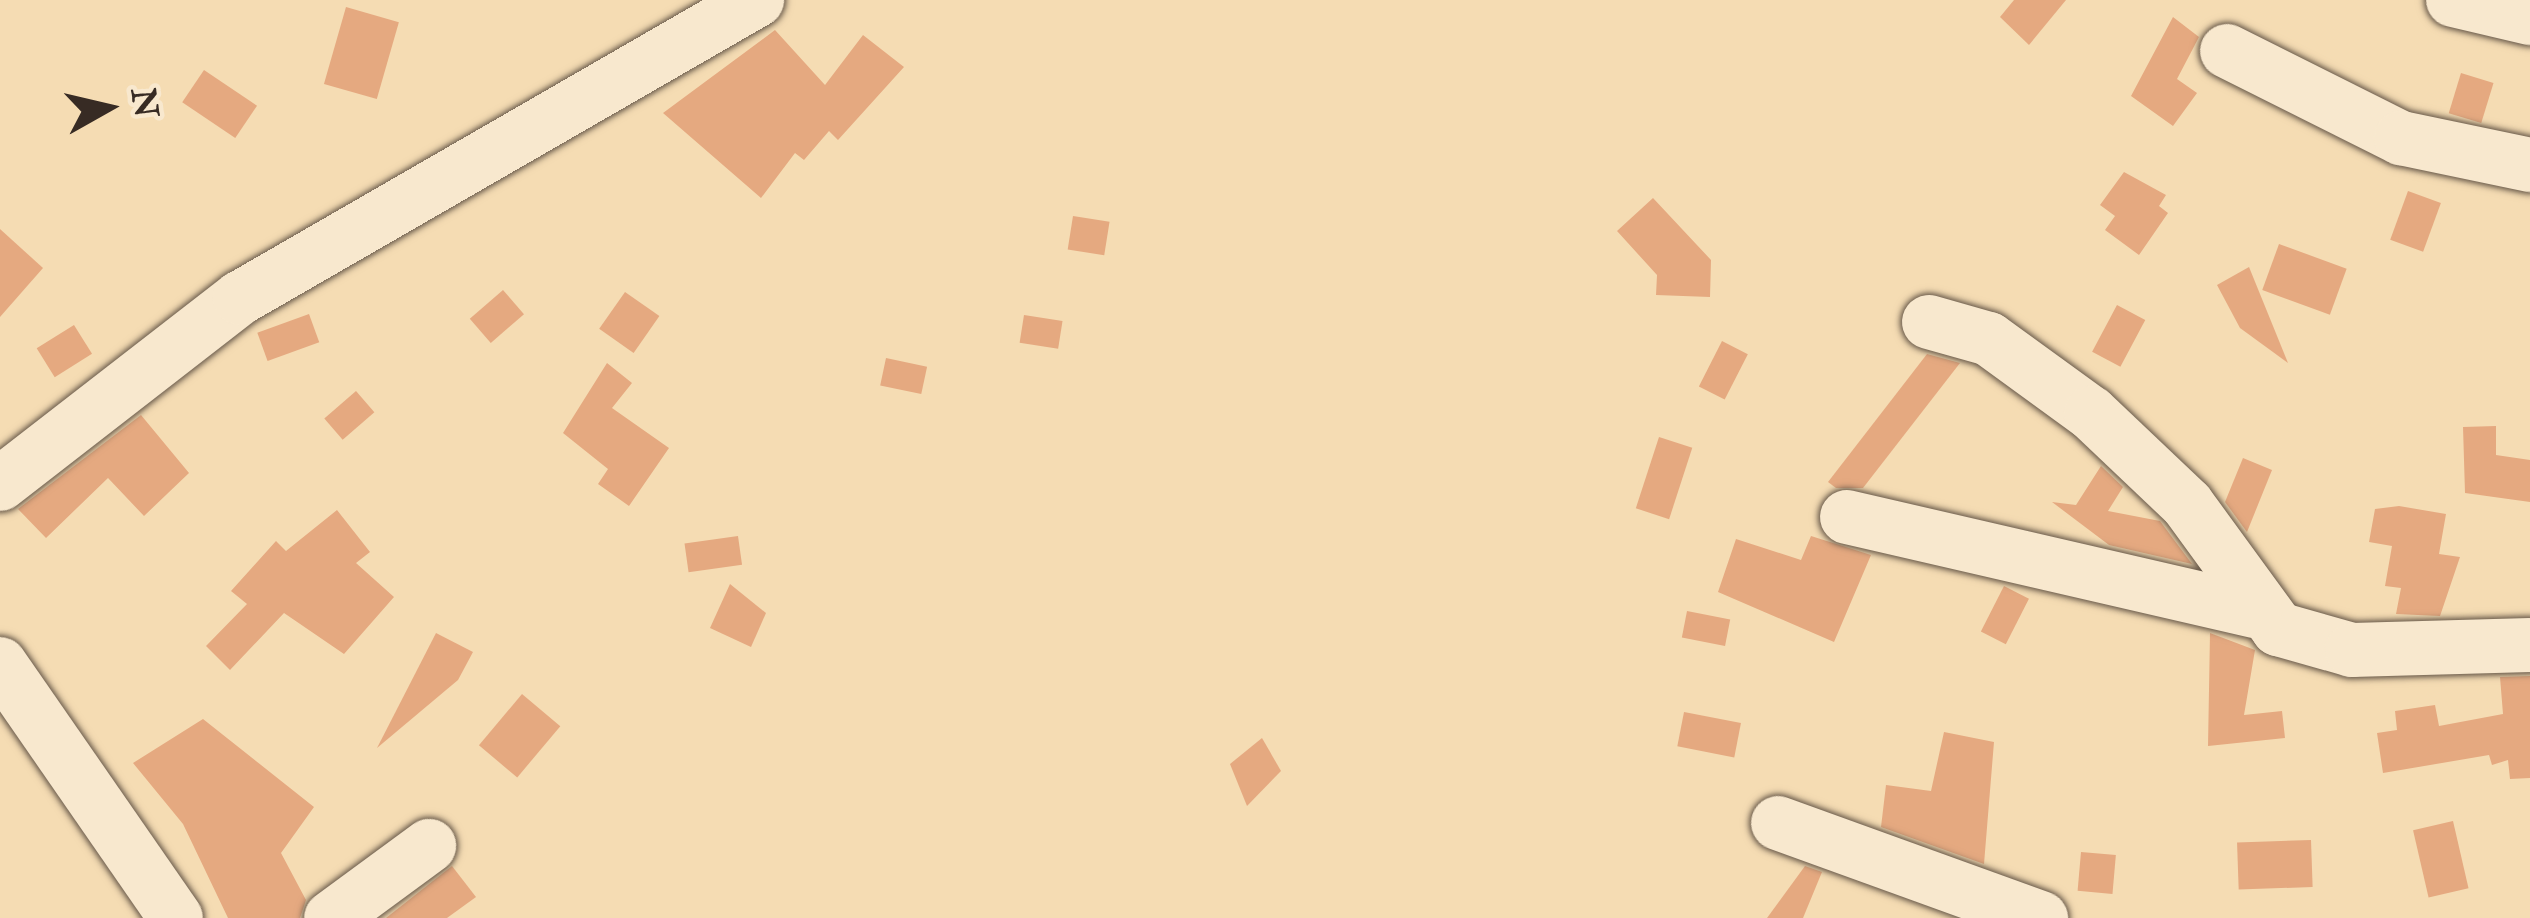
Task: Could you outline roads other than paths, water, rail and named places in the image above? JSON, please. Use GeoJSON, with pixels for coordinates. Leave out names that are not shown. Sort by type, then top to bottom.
{"type":"FeatureCollection","features":[{"type":"Feature","properties":{"kind":"street"},"geometry":{"type":"LineString","coordinates":[[0,484],[240,298],[758,0]]}},
{"type":"Feature","properties":{"kind":"street"},"geometry":{"type":"LineString","coordinates":[[2453,0],[2530,18]]}},
{"type":"Feature","properties":{"kind":"street"},"geometry":{"type":"LineString","coordinates":[[2227,51],[2401,138],[2530,164]]}},
{"type":"Feature","properties":{"kind":"street"},"geometry":{"type":"LineString","coordinates":[[1929,322],[1989,339],[2091,413],[2187,504],[2255,611]]}},
{"type":"Feature","properties":{"kind":"street"},"geometry":{"type":"LineString","coordinates":[[1847,518],[2255,611],[2352,650],[2530,644]]}},
{"type":"Feature","properties":{"kind":"street"},"geometry":{"type":"LineString","coordinates":[[0,664],[176,918]]}},
{"type":"Feature","properties":{"kind":"street"},"geometry":{"type":"LineString","coordinates":[[1778,823],[2041,918]]}},
{"type":"Feature","properties":{"kind":"street"},"geometry":{"type":"LineString","coordinates":[[331,918],[429,846]]}}]}
